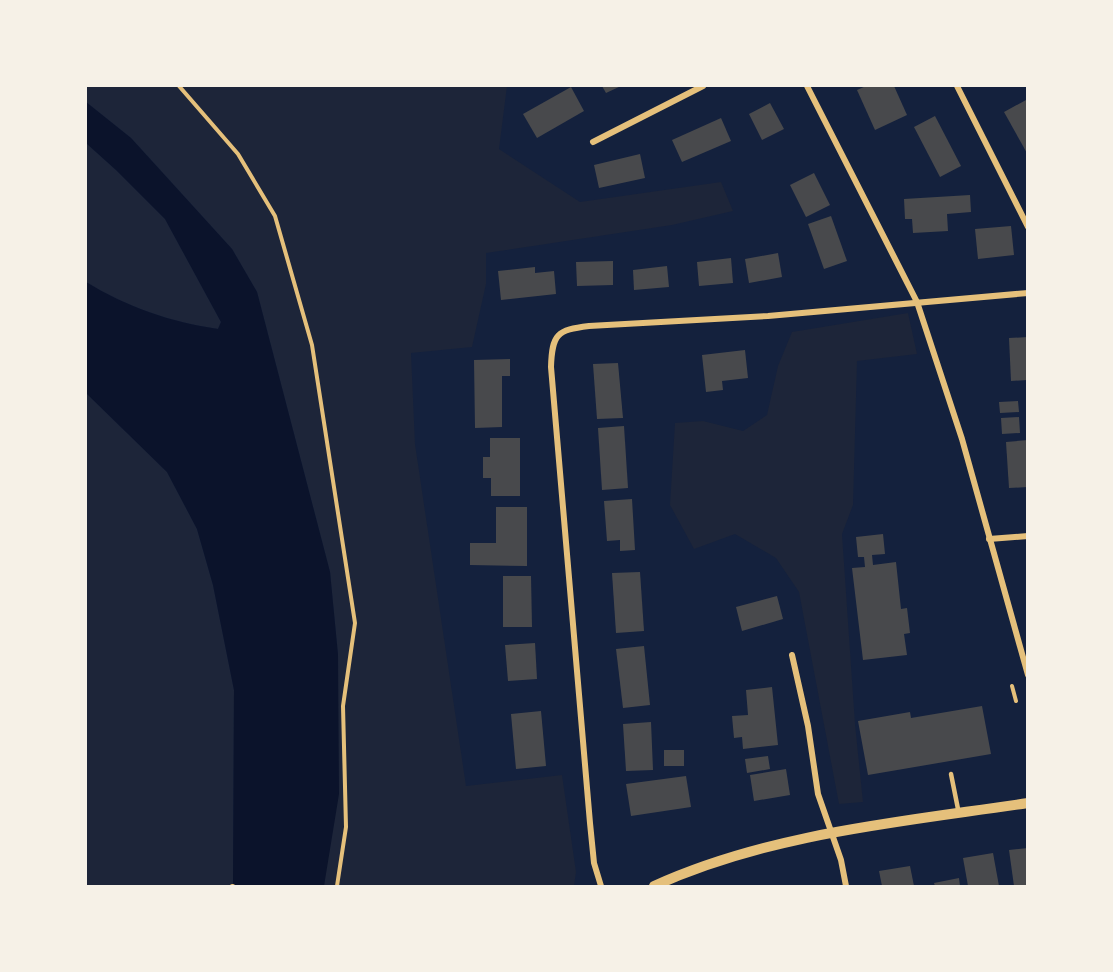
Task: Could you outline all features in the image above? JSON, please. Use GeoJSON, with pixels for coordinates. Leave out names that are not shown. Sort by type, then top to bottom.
{"type":"FeatureCollection","features":[{"type":"Feature","properties":{"kind":"street"},"geometry":{"type":"LineString","coordinates":[[593,142],[703,86]]}},
{"type":"Feature","properties":{"kind":"street"},"geometry":{"type":"LineString","coordinates":[[807,86],[917,302],[962,439],[988,539],[1028,675]]}},
{"type":"Feature","properties":{"kind":"street"},"geometry":{"type":"LineString","coordinates":[[957,86],[1028,227]]}},
{"type":"Feature","properties":{"kind":"street"},"geometry":{"type":"LineString","coordinates":[[601,886],[594,863],[590,823],[552,379],[552,345],[560,332],[589,326],[768,316],[1028,293]]}},
{"type":"Feature","properties":{"kind":"street"},"geometry":{"type":"LineString","coordinates":[[988,539],[1028,536]]}},
{"type":"Feature","properties":{"kind":"street"},"geometry":{"type":"LineString","coordinates":[[792,655],[808,726],[818,794],[841,860],[846,886]]}},
{"type":"Feature","properties":{"kind":"street"},"geometry":{"type":"LineString","coordinates":[[654,886],[723,858],[790,840],[1028,803]]}},
{"type":"Feature","properties":{"kind":"lane"},"geometry":{"type":"LineString","coordinates":[[951,774],[959,814]]}},
{"type":"Feature","properties":{"kind":"path"},"geometry":{"type":"LineString","coordinates":[[180,86],[238,154],[275,216],[312,345],[355,623],[343,706],[346,827],[337,886]]}},
{"type":"Feature","properties":{"kind":"path"},"geometry":{"type":"LineString","coordinates":[[1012,686],[1016,701]]}},
{"type":"Feature","properties":{"kind":"shaded area"},"geometry":{"type":"Polygon","coordinates":[[[86,86],[507,86],[499,149],[580,202],[721,182],[733,211],[672,225],[486,253],[486,284],[472,347],[411,353],[415,444],[466,786],[562,775],[576,872],[574,886],[324,886],[338,655],[330,572],[257,292],[232,249],[131,138],[86,102],[86,86]]]}},
{"type":"Feature","properties":{"kind":"shaded area"},"geometry":{"type":"Polygon","coordinates":[[[86,102],[131,138],[232,249],[257,292],[330,572],[338,655],[339,794],[324,886],[233,886],[234,690],[213,585],[197,529],[167,472],[86,393],[86,282],[117,299],[166,318],[218,329],[221,322],[165,219],[86,143],[86,102]]]}},
{"type":"Feature","properties":{"kind":"shaded area"},"geometry":{"type":"Polygon","coordinates":[[[86,143],[165,219],[221,322],[218,329],[149,312],[117,299],[86,282],[86,143]]]}},
{"type":"Feature","properties":{"kind":"shaded area"},"geometry":{"type":"Polygon","coordinates":[[[908,313],[917,354],[857,361],[853,505],[842,534],[855,724],[863,802],[839,804],[799,592],[776,558],[735,534],[694,549],[670,505],[675,423],[703,421],[743,431],[767,415],[778,366],[792,332],[908,313]]]}},
{"type":"Feature","properties":{"kind":"shaded area"},"geometry":{"type":"Polygon","coordinates":[[[86,393],[167,472],[197,529],[213,585],[234,690],[233,886],[86,886],[86,393]]]}},
{"type":"Feature","properties":{"kind":"building"},"geometry":{"type":"Polygon","coordinates":[[[602,86],[621,86],[606,93],[602,86]]]}},
{"type":"Feature","properties":{"kind":"building"},"geometry":{"type":"Polygon","coordinates":[[[866,86],[894,86],[907,115],[875,130],[857,90],[866,86]]]}},
{"type":"Feature","properties":{"kind":"building"},"geometry":{"type":"Polygon","coordinates":[[[571,87],[584,111],[537,138],[523,114],[571,87]]]}},
{"type":"Feature","properties":{"kind":"building"},"geometry":{"type":"Polygon","coordinates":[[[1026,100],[1028,104],[1028,155],[1004,112],[1026,100]]]}},
{"type":"Feature","properties":{"kind":"building"},"geometry":{"type":"Polygon","coordinates":[[[770,103],[784,129],[762,140],[749,114],[770,103]]]}},
{"type":"Feature","properties":{"kind":"building"},"geometry":{"type":"Polygon","coordinates":[[[935,116],[961,166],[940,177],[914,127],[935,116]]]}},
{"type":"Feature","properties":{"kind":"building"},"geometry":{"type":"Polygon","coordinates":[[[721,118],[731,141],[682,162],[672,140],[721,118]]]}},
{"type":"Feature","properties":{"kind":"building"},"geometry":{"type":"Polygon","coordinates":[[[640,154],[645,178],[599,188],[594,165],[640,154]]]}},
{"type":"Feature","properties":{"kind":"building"},"geometry":{"type":"Polygon","coordinates":[[[814,173],[830,205],[806,217],[790,185],[814,173]]]}},
{"type":"Feature","properties":{"kind":"building"},"geometry":{"type":"Polygon","coordinates":[[[970,195],[971,212],[947,214],[948,231],[913,233],[912,219],[905,219],[904,199],[970,195]]]}},
{"type":"Feature","properties":{"kind":"building"},"geometry":{"type":"Polygon","coordinates":[[[831,216],[847,261],[824,269],[808,224],[831,216]]]}},
{"type":"Feature","properties":{"kind":"building"},"geometry":{"type":"Polygon","coordinates":[[[1011,226],[1014,255],[978,259],[975,229],[1011,226]]]}},
{"type":"Feature","properties":{"kind":"building"},"geometry":{"type":"Polygon","coordinates":[[[778,253],[782,277],[749,283],[745,259],[778,253]]]}},
{"type":"Feature","properties":{"kind":"building"},"geometry":{"type":"Polygon","coordinates":[[[731,258],[733,283],[699,286],[697,262],[731,258]]]}},
{"type":"Feature","properties":{"kind":"building"},"geometry":{"type":"Polygon","coordinates":[[[613,261],[613,285],[577,286],[576,262],[613,261]]]}},
{"type":"Feature","properties":{"kind":"building"},"geometry":{"type":"Polygon","coordinates":[[[667,266],[669,287],[634,290],[633,270],[667,266]]]}},
{"type":"Feature","properties":{"kind":"building"},"geometry":{"type":"Polygon","coordinates":[[[535,267],[535,273],[554,271],[556,294],[501,300],[498,271],[535,267]]]}},
{"type":"Feature","properties":{"kind":"building"},"geometry":{"type":"Polygon","coordinates":[[[1028,337],[1028,380],[1011,381],[1009,338],[1028,337]]]}},
{"type":"Feature","properties":{"kind":"building"},"geometry":{"type":"Polygon","coordinates":[[[745,350],[748,378],[722,381],[723,390],[706,392],[702,355],[745,350]]]}},
{"type":"Feature","properties":{"kind":"building"},"geometry":{"type":"Polygon","coordinates":[[[510,359],[510,376],[502,376],[502,427],[475,428],[474,360],[510,359]]]}},
{"type":"Feature","properties":{"kind":"building"},"geometry":{"type":"Polygon","coordinates":[[[618,363],[623,418],[597,419],[593,364],[618,363]]]}},
{"type":"Feature","properties":{"kind":"building"},"geometry":{"type":"Polygon","coordinates":[[[1018,401],[1019,412],[1000,413],[999,402],[1018,401]]]}},
{"type":"Feature","properties":{"kind":"building"},"geometry":{"type":"Polygon","coordinates":[[[1019,417],[1020,433],[1002,434],[1001,418],[1019,417]]]}},
{"type":"Feature","properties":{"kind":"building"},"geometry":{"type":"Polygon","coordinates":[[[624,426],[628,488],[602,490],[598,428],[624,426]]]}},
{"type":"Feature","properties":{"kind":"building"},"geometry":{"type":"Polygon","coordinates":[[[490,438],[520,438],[520,496],[491,496],[491,478],[483,478],[483,457],[490,457],[490,438]]]}},
{"type":"Feature","properties":{"kind":"building"},"geometry":{"type":"Polygon","coordinates":[[[1028,440],[1028,487],[1009,488],[1006,442],[1028,440]]]}},
{"type":"Feature","properties":{"kind":"building"},"geometry":{"type":"Polygon","coordinates":[[[632,499],[635,550],[620,551],[620,540],[607,541],[604,501],[632,499]]]}},
{"type":"Feature","properties":{"kind":"building"},"geometry":{"type":"Polygon","coordinates":[[[496,507],[527,507],[527,566],[470,565],[470,543],[496,543],[496,507]]]}},
{"type":"Feature","properties":{"kind":"building"},"geometry":{"type":"Polygon","coordinates":[[[883,534],[885,554],[872,555],[873,565],[896,562],[901,609],[907,608],[910,633],[904,634],[907,655],[863,660],[852,568],[865,567],[864,557],[858,557],[856,537],[883,534]]]}},
{"type":"Feature","properties":{"kind":"building"},"geometry":{"type":"Polygon","coordinates":[[[640,572],[644,631],[616,633],[612,573],[640,572]]]}},
{"type":"Feature","properties":{"kind":"building"},"geometry":{"type":"Polygon","coordinates":[[[503,576],[531,576],[532,627],[503,627],[503,576]]]}},
{"type":"Feature","properties":{"kind":"building"},"geometry":{"type":"Polygon","coordinates":[[[777,596],[783,619],[742,631],[736,607],[777,596]]]}},
{"type":"Feature","properties":{"kind":"building"},"geometry":{"type":"Polygon","coordinates":[[[535,643],[537,679],[508,681],[505,645],[535,643]]]}},
{"type":"Feature","properties":{"kind":"building"},"geometry":{"type":"Polygon","coordinates":[[[644,646],[650,705],[623,708],[616,649],[644,646]]]}},
{"type":"Feature","properties":{"kind":"building"},"geometry":{"type":"Polygon","coordinates":[[[772,687],[778,745],[743,749],[742,737],[734,738],[732,716],[748,715],[746,690],[772,687]]]}},
{"type":"Feature","properties":{"kind":"building"},"geometry":{"type":"Polygon","coordinates":[[[982,706],[991,754],[868,775],[858,721],[910,712],[911,718],[982,706]]]}},
{"type":"Feature","properties":{"kind":"building"},"geometry":{"type":"Polygon","coordinates":[[[541,711],[546,766],[516,769],[511,714],[541,711]]]}},
{"type":"Feature","properties":{"kind":"building"},"geometry":{"type":"Polygon","coordinates":[[[651,722],[653,770],[626,771],[623,724],[651,722]]]}},
{"type":"Feature","properties":{"kind":"building"},"geometry":{"type":"Polygon","coordinates":[[[664,750],[684,750],[684,766],[664,766],[664,750]]]}},
{"type":"Feature","properties":{"kind":"building"},"geometry":{"type":"Polygon","coordinates":[[[768,756],[770,769],[747,773],[745,759],[768,756]]]}},
{"type":"Feature","properties":{"kind":"building"},"geometry":{"type":"Polygon","coordinates":[[[786,769],[790,795],[754,801],[750,775],[786,769]]]}},
{"type":"Feature","properties":{"kind":"building"},"geometry":{"type":"Polygon","coordinates":[[[686,776],[691,807],[631,816],[626,784],[686,776]]]}},
{"type":"Feature","properties":{"kind":"building"},"geometry":{"type":"Polygon","coordinates":[[[1028,848],[1028,886],[1014,886],[1009,850],[1028,848]]]}},
{"type":"Feature","properties":{"kind":"building"},"geometry":{"type":"Polygon","coordinates":[[[993,853],[999,886],[968,886],[963,858],[993,853]]]}},
{"type":"Feature","properties":{"kind":"building"},"geometry":{"type":"Polygon","coordinates":[[[910,866],[914,886],[882,886],[879,871],[910,866]]]}},
{"type":"Feature","properties":{"kind":"building"},"geometry":{"type":"Polygon","coordinates":[[[959,878],[960,886],[935,886],[934,883],[959,878]]]}}]}
